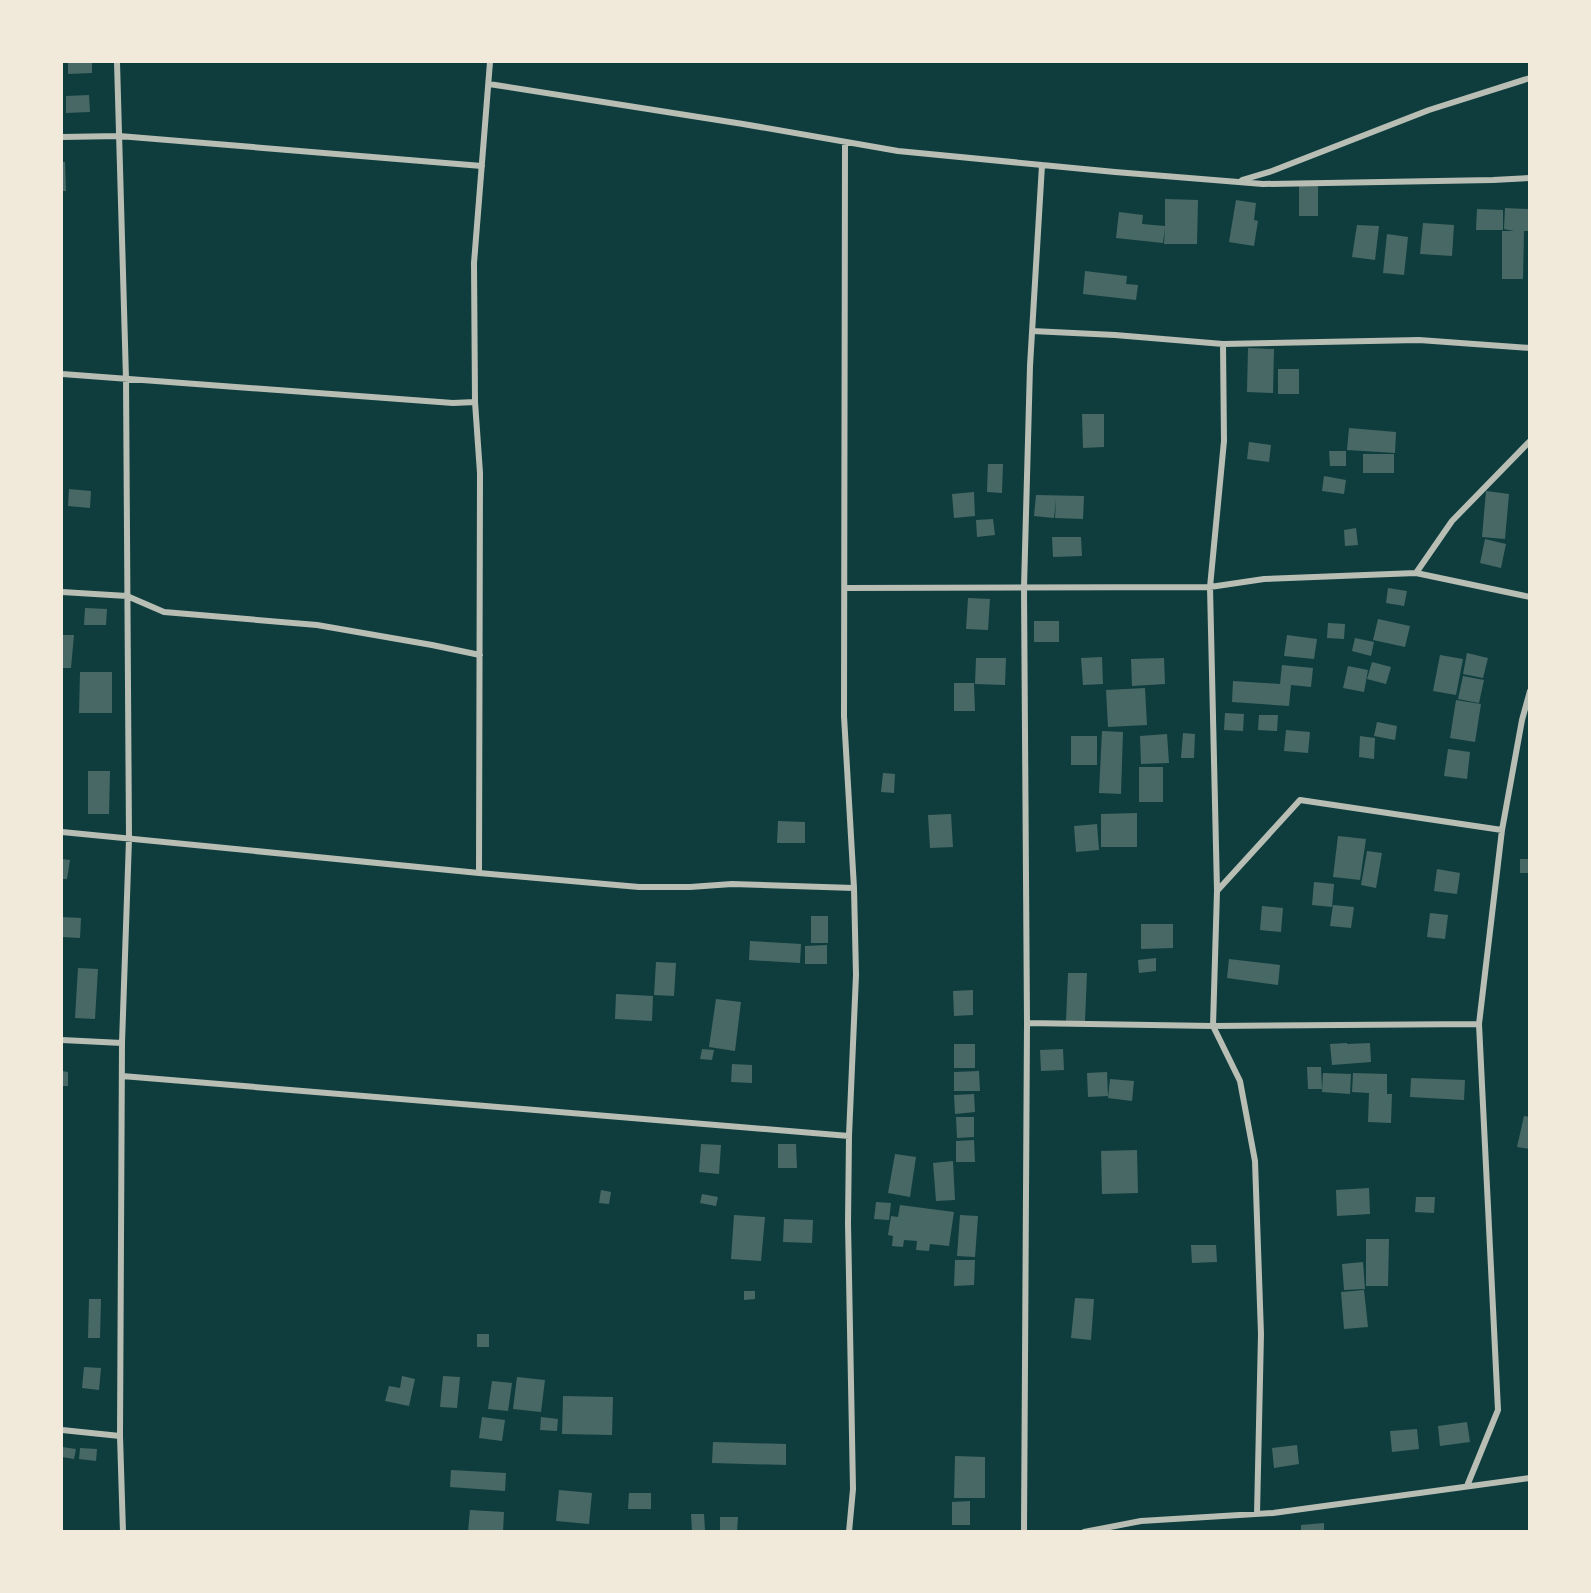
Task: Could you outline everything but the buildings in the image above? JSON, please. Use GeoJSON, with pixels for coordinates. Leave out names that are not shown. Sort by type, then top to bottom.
{"type":"FeatureCollection","features":[{"type":"Feature","properties":{"kind":"street"},"geometry":{"type":"LineString","coordinates":[[117,62],[126,379],[129,839],[122,1043],[120,1436],[123,1532]]}},
{"type":"Feature","properties":{"kind":"street"},"geometry":{"type":"LineString","coordinates":[[479,873],[480,472],[475,402],[474,263],[490,62]]}},
{"type":"Feature","properties":{"kind":"street"},"geometry":{"type":"LineString","coordinates":[[1238,182],[1429,110],[1530,78]]}},
{"type":"Feature","properties":{"kind":"street"},"geometry":{"type":"LineString","coordinates":[[489,84],[743,124],[898,152],[1274,184],[1530,178]]}},
{"type":"Feature","properties":{"kind":"street"},"geometry":{"type":"LineString","coordinates":[[62,137],[119,136],[482,166]]}},
{"type":"Feature","properties":{"kind":"street"},"geometry":{"type":"LineString","coordinates":[[845,142],[844,716],[854,888],[856,975],[849,1136],[848,1223],[853,1489],[849,1532]]}},
{"type":"Feature","properties":{"kind":"street"},"geometry":{"type":"LineString","coordinates":[[1024,1532],[1027,1023],[1024,588],[1027,439],[1042,165]]}},
{"type":"Feature","properties":{"kind":"street"},"geometry":{"type":"LineString","coordinates":[[1032,331],[1223,344],[1419,340],[1530,348]]}},
{"type":"Feature","properties":{"kind":"street"},"geometry":{"type":"LineString","coordinates":[[1223,344],[1224,441],[1210,587],[1217,890],[1213,1026],[1240,1080],[1255,1161],[1261,1334],[1257,1514]]}},
{"type":"Feature","properties":{"kind":"street"},"geometry":{"type":"LineString","coordinates":[[62,374],[453,403],[475,402]]}},
{"type":"Feature","properties":{"kind":"street"},"geometry":{"type":"LineString","coordinates":[[1416,573],[1452,521],[1530,441]]}},
{"type":"Feature","properties":{"kind":"street"},"geometry":{"type":"LineString","coordinates":[[844,588],[1210,587],[1264,579],[1416,573],[1530,597]]}},
{"type":"Feature","properties":{"kind":"street"},"geometry":{"type":"LineString","coordinates":[[62,592],[127,596],[164,612],[317,625],[432,645],[480,656]]}},
{"type":"Feature","properties":{"kind":"street"},"geometry":{"type":"LineString","coordinates":[[1467,1486],[1498,1410],[1479,1024],[1502,830],[1522,720],[1530,691]]}},
{"type":"Feature","properties":{"kind":"street"},"geometry":{"type":"LineString","coordinates":[[1217,890],[1300,800],[1502,830]]}},
{"type":"Feature","properties":{"kind":"street"},"geometry":{"type":"LineString","coordinates":[[62,832],[639,887],[732,884],[854,888]]}},
{"type":"Feature","properties":{"kind":"street"},"geometry":{"type":"LineString","coordinates":[[1027,1023],[1213,1026],[1479,1024]]}},
{"type":"Feature","properties":{"kind":"street"},"geometry":{"type":"LineString","coordinates":[[62,1040],[122,1043]]}},
{"type":"Feature","properties":{"kind":"street"},"geometry":{"type":"LineString","coordinates":[[122,1076],[849,1136]]}},
{"type":"Feature","properties":{"kind":"street"},"geometry":{"type":"LineString","coordinates":[[62,1430],[120,1436]]}},
{"type":"Feature","properties":{"kind":"street"},"geometry":{"type":"LineString","coordinates":[[1083,1532],[1141,1521],[1273,1513],[1530,1478]]}}]}
